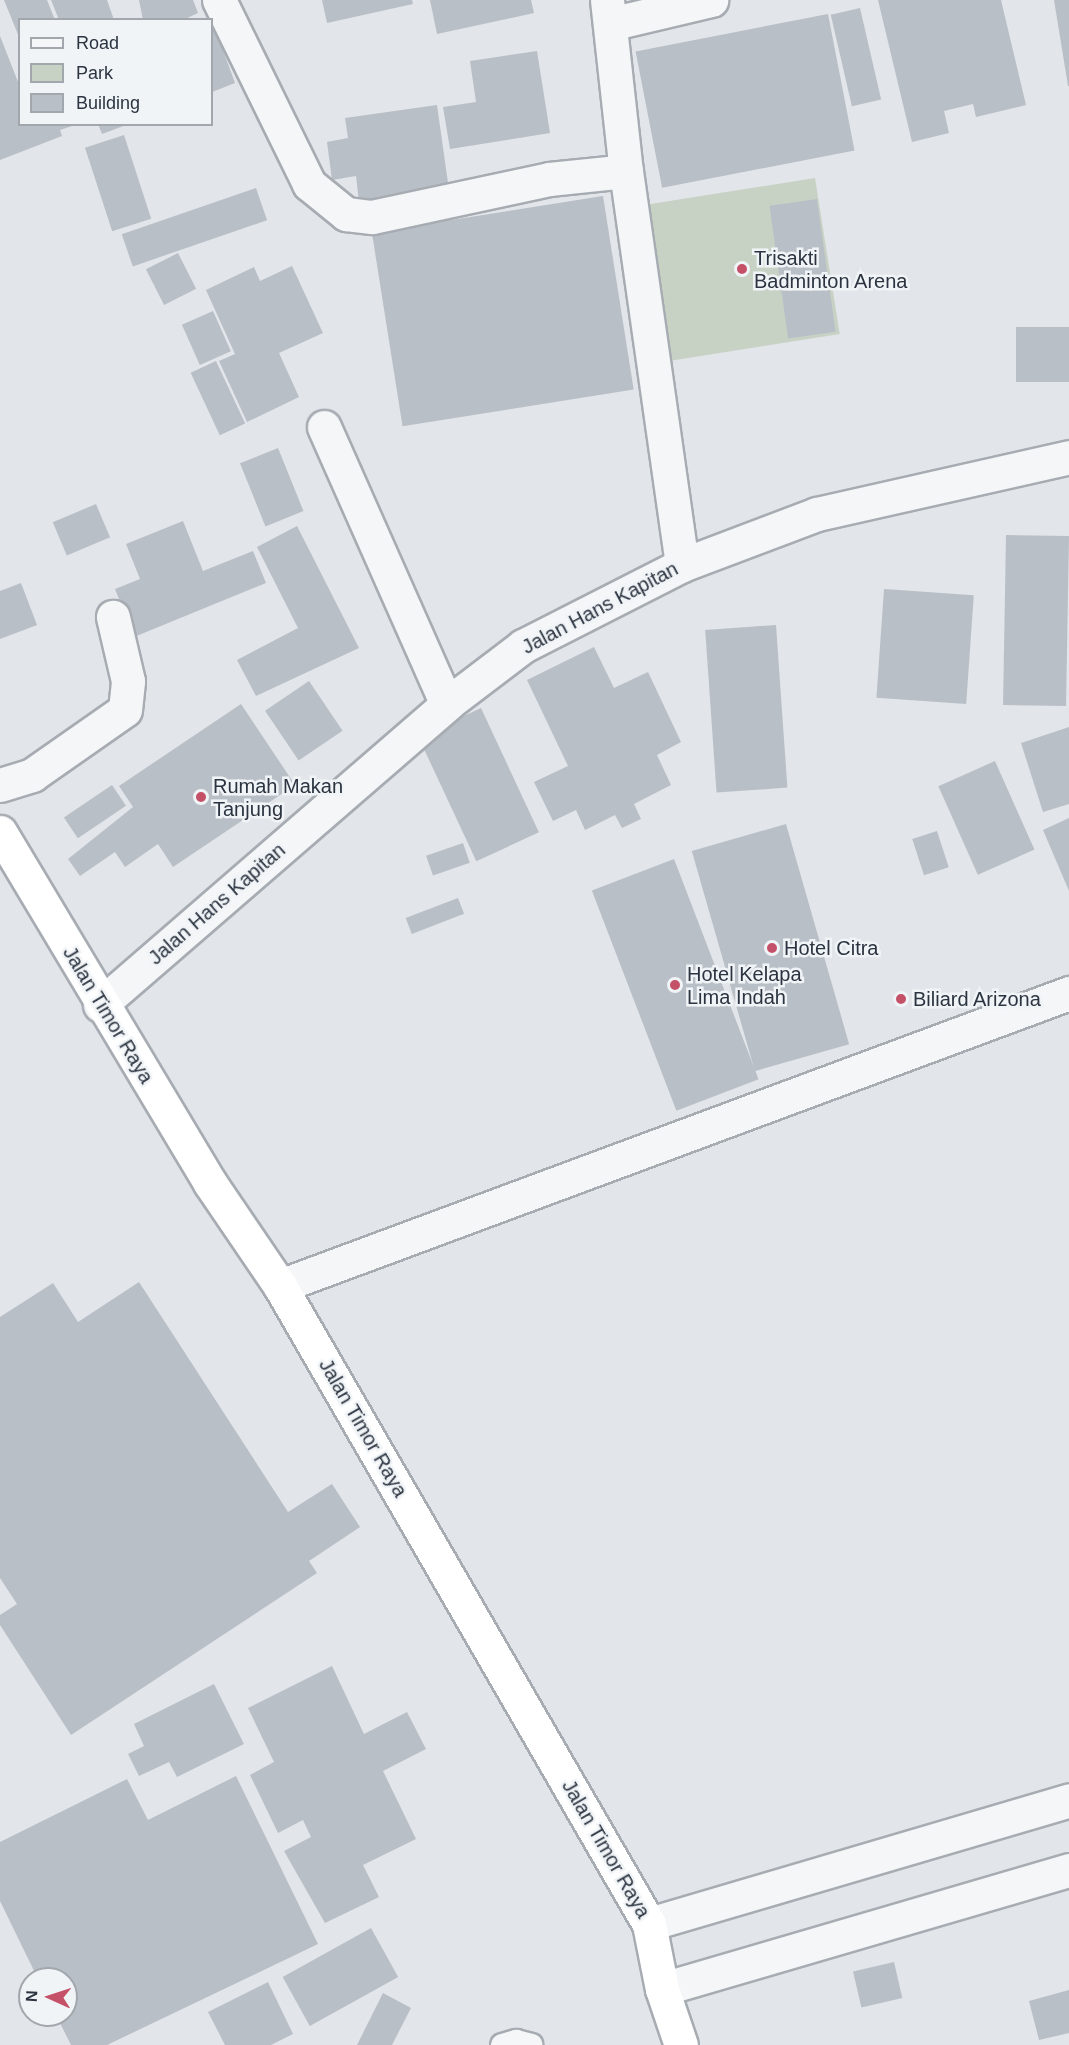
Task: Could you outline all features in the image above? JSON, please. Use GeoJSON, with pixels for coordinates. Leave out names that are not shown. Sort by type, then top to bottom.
{"type":"FeatureCollection","features":[{"type":"Feature","properties":{"kind":"highway","name":"Jalan Timor Raya"},"geometry":{"type":"LineString","coordinates":[[0,832],[100,1005],[280,1286],[650,1924],[662,1989],[681,2045]]}},
{"type":"Feature","properties":{"kind":"street"},"geometry":{"type":"LineString","coordinates":[[219,0],[309,184],[346,214],[372,217],[549,179],[626,171]]}},
{"type":"Feature","properties":{"kind":"street"},"geometry":{"type":"LineString","coordinates":[[682,565],[626,171],[610,11],[711,0]]}},
{"type":"Feature","properties":{"kind":"street"},"geometry":{"type":"LineString","coordinates":[[324,427],[447,704]]}},
{"type":"Feature","properties":{"kind":"street","name":"Jalan Hans Kapitan"},"geometry":{"type":"LineString","coordinates":[[100,1005],[447,704],[523,646],[682,565],[817,514],[1069,457]]}},
{"type":"Feature","properties":{"kind":"street"},"geometry":{"type":"LineString","coordinates":[[0,785],[32,775],[125,710],[128,681],[112,616]]}},
{"type":"Feature","properties":{"kind":"street"},"geometry":{"type":"LineString","coordinates":[[280,1286],[1069,993]]}},
{"type":"Feature","properties":{"kind":"street"},"geometry":{"type":"LineString","coordinates":[[650,1924],[1069,1800]]}},
{"type":"Feature","properties":{"kind":"street"},"geometry":{"type":"LineString","coordinates":[[662,1989],[1069,1870]]}},
{"type":"Feature","properties":{"kind":"lane"},"geometry":{"type":"LineString","coordinates":[[502,2045],[532,2045]]}},
{"type":"Feature","properties":{"kind":"green space","name":"Trisakti Badminton Arena"},"geometry":{"type":"Polygon","coordinates":[[[815,178],[840,334],[669,361],[644,205],[815,178]]]}},
{"type":"Feature","properties":{"kind":"building"},"geometry":{"type":"Polygon","coordinates":[[[4,0],[47,0],[54,18],[18,18],[18,35],[4,0]]]}},
{"type":"Feature","properties":{"kind":"building"},"geometry":{"type":"Polygon","coordinates":[[[51,0],[107,0],[113,18],[58,18],[51,0]]]}},
{"type":"Feature","properties":{"kind":"building"},"geometry":{"type":"Polygon","coordinates":[[[139,0],[193,0],[198,13],[187,18],[143,18],[139,0]]]}},
{"type":"Feature","properties":{"kind":"building"},"geometry":{"type":"Polygon","coordinates":[[[322,0],[412,0],[413,4],[327,23],[322,0]]]}},
{"type":"Feature","properties":{"kind":"building"},"geometry":{"type":"Polygon","coordinates":[[[430,0],[531,0],[534,13],[437,34],[430,0]]]}},
{"type":"Feature","properties":{"kind":"building"},"geometry":{"type":"Polygon","coordinates":[[[878,0],[1001,0],[1026,105],[976,117],[973,104],[944,111],[949,133],[912,142],[878,0]]]}},
{"type":"Feature","properties":{"kind":"building"},"geometry":{"type":"Polygon","coordinates":[[[1054,0],[1069,0],[1069,86],[1068,86],[1054,0]]]}},
{"type":"Feature","properties":{"kind":"building"},"geometry":{"type":"Polygon","coordinates":[[[860,8],[881,100],[852,106],[831,15],[860,8]]]}},
{"type":"Feature","properties":{"kind":"building"},"geometry":{"type":"Polygon","coordinates":[[[828,14],[855,150],[662,188],[636,51],[828,14]]]}},
{"type":"Feature","properties":{"kind":"building"},"geometry":{"type":"Polygon","coordinates":[[[213,23],[235,83],[213,92],[213,23]]]}},
{"type":"Feature","properties":{"kind":"building"},"geometry":{"type":"Polygon","coordinates":[[[0,36],[18,82],[18,126],[72,126],[60,130],[62,136],[0,160],[0,36]]]}},
{"type":"Feature","properties":{"kind":"building"},"geometry":{"type":"Polygon","coordinates":[[[537,51],[550,133],[450,149],[443,107],[476,102],[470,61],[537,51]]]}},
{"type":"Feature","properties":{"kind":"building"},"geometry":{"type":"Polygon","coordinates":[[[437,105],[449,190],[359,202],[356,176],[332,180],[327,142],[348,138],[345,118],[437,105]]]}},
{"type":"Feature","properties":{"kind":"building"},"geometry":{"type":"Polygon","coordinates":[[[99,126],[123,126],[102,134],[99,126]]]}},
{"type":"Feature","properties":{"kind":"building"},"geometry":{"type":"Polygon","coordinates":[[[124,135],[151,219],[112,231],[85,148],[124,135]]]}},
{"type":"Feature","properties":{"kind":"building"},"geometry":{"type":"Polygon","coordinates":[[[256,188],[267,220],[133,266],[122,234],[256,188]]]}},
{"type":"Feature","properties":{"kind":"building"},"geometry":{"type":"Polygon","coordinates":[[[603,196],[634,390],[403,426],[372,233],[603,196]]]}},
{"type":"Feature","properties":{"kind":"building"},"geometry":{"type":"Polygon","coordinates":[[[817,199],[836,332],[788,338],[769,206],[817,199]]]}},
{"type":"Feature","properties":{"kind":"building"},"geometry":{"type":"Polygon","coordinates":[[[178,253],[196,289],[164,305],[146,269],[178,253]]]}},
{"type":"Feature","properties":{"kind":"building"},"geometry":{"type":"Polygon","coordinates":[[[292,266],[323,333],[279,353],[299,397],[247,422],[219,361],[235,354],[206,290],[254,267],[260,281],[292,266]]]}},
{"type":"Feature","properties":{"kind":"building"},"geometry":{"type":"Polygon","coordinates":[[[213,311],[231,351],[200,365],[182,325],[213,311]]]}},
{"type":"Feature","properties":{"kind":"building"},"geometry":{"type":"Polygon","coordinates":[[[1016,327],[1069,327],[1069,382],[1016,382],[1016,327]]]}},
{"type":"Feature","properties":{"kind":"building"},"geometry":{"type":"Polygon","coordinates":[[[216,361],[245,424],[220,435],[191,373],[216,361]]]}},
{"type":"Feature","properties":{"kind":"building"},"geometry":{"type":"Polygon","coordinates":[[[278,448],[303,511],[265,526],[240,463],[278,448]]]}},
{"type":"Feature","properties":{"kind":"building"},"geometry":{"type":"Polygon","coordinates":[[[96,504],[110,537],[67,556],[53,522],[96,504]]]}},
{"type":"Feature","properties":{"kind":"building"},"geometry":{"type":"Polygon","coordinates":[[[183,521],[203,571],[253,551],[266,583],[134,637],[115,589],[140,579],[126,544],[183,521]]]}},
{"type":"Feature","properties":{"kind":"building"},"geometry":{"type":"Polygon","coordinates":[[[297,526],[359,648],[256,696],[237,660],[298,628],[257,547],[297,526]]]}},
{"type":"Feature","properties":{"kind":"building"},"geometry":{"type":"Polygon","coordinates":[[[1006,535],[1069,536],[1066,706],[1003,705],[1006,535]]]}},
{"type":"Feature","properties":{"kind":"building"},"geometry":{"type":"Polygon","coordinates":[[[21,583],[37,625],[0,639],[0,591],[21,583]]]}},
{"type":"Feature","properties":{"kind":"building"},"geometry":{"type":"Polygon","coordinates":[[[884,589],[974,595],[966,704],[876,698],[884,589]]]}},
{"type":"Feature","properties":{"kind":"building"},"geometry":{"type":"Polygon","coordinates":[[[776,625],[787,788],[717,793],[705,630],[776,625]]]}},
{"type":"Feature","properties":{"kind":"building"},"geometry":{"type":"Polygon","coordinates":[[[594,647],[614,688],[648,672],[681,742],[657,755],[671,785],[634,804],[641,819],[622,828],[615,815],[585,830],[576,810],[553,821],[534,782],[568,766],[527,680],[594,647]]]}},
{"type":"Feature","properties":{"kind":"building"},"geometry":{"type":"Polygon","coordinates":[[[309,681],[343,731],[299,760],[265,711],[309,681]]]}},
{"type":"Feature","properties":{"kind":"building","name":"Rumah Makan Tanjung"},"geometry":{"type":"Polygon","coordinates":[[[241,704],[295,785],[173,867],[158,844],[125,867],[115,852],[80,876],[68,859],[133,807],[119,786],[241,704]]]}},
{"type":"Feature","properties":{"kind":"building"},"geometry":{"type":"Polygon","coordinates":[[[481,708],[539,832],[476,861],[418,737],[481,708]]]}},
{"type":"Feature","properties":{"kind":"building"},"geometry":{"type":"Polygon","coordinates":[[[1069,727],[1069,804],[1043,812],[1021,743],[1069,727]]]}},
{"type":"Feature","properties":{"kind":"building"},"geometry":{"type":"Polygon","coordinates":[[[995,761],[1034,850],[978,875],[938,786],[995,761]]]}},
{"type":"Feature","properties":{"kind":"building"},"geometry":{"type":"Polygon","coordinates":[[[112,785],[126,806],[78,838],[64,817],[112,785]]]}},
{"type":"Feature","properties":{"kind":"building"},"geometry":{"type":"Polygon","coordinates":[[[1069,818],[1069,891],[1043,830],[1069,818]]]}},
{"type":"Feature","properties":{"kind":"building","name":"Hotel Citra"},"geometry":{"type":"Polygon","coordinates":[[[786,824],[849,1044],[755,1071],[692,851],[786,824]]]}},
{"type":"Feature","properties":{"kind":"building"},"geometry":{"type":"Polygon","coordinates":[[[937,831],[949,867],[924,875],[912,839],[937,831]]]}},
{"type":"Feature","properties":{"kind":"building"},"geometry":{"type":"Polygon","coordinates":[[[463,843],[470,863],[433,876],[426,856],[463,843]]]}},
{"type":"Feature","properties":{"kind":"building","name":"Hotel Kelapa Lima Indah"},"geometry":{"type":"Polygon","coordinates":[[[674,859],[759,1079],[676,1111],[592,891],[674,859]]]}},
{"type":"Feature","properties":{"kind":"building"},"geometry":{"type":"Polygon","coordinates":[[[458,898],[464,914],[412,934],[406,918],[458,898]]]}},
{"type":"Feature","properties":{"kind":"building"},"geometry":{"type":"Polygon","coordinates":[[[139,1282],[288,1512],[332,1484],[360,1527],[309,1561],[317,1573],[71,1735],[0,1625],[0,1615],[17,1604],[0,1578],[0,1317],[53,1283],[78,1322],[139,1282]]]}},
{"type":"Feature","properties":{"kind":"building"},"geometry":{"type":"Polygon","coordinates":[[[332,1666],[364,1734],[407,1712],[426,1749],[383,1771],[416,1839],[363,1865],[379,1897],[325,1923],[284,1851],[311,1837],[303,1820],[278,1833],[250,1775],[274,1762],[248,1708],[332,1666]]]}},
{"type":"Feature","properties":{"kind":"building"},"geometry":{"type":"Polygon","coordinates":[[[214,1684],[244,1744],[177,1777],[169,1762],[139,1776],[128,1754],[144,1746],[134,1724],[214,1684]]]}},
{"type":"Feature","properties":{"kind":"building"},"geometry":{"type":"Polygon","coordinates":[[[236,1776],[318,1944],[107,2045],[71,2045],[62,2027],[78,2027],[78,1967],[32,1967],[0,1901],[0,1842],[127,1779],[148,1820],[236,1776]]]}},
{"type":"Feature","properties":{"kind":"building"},"geometry":{"type":"Polygon","coordinates":[[[371,1928],[398,1977],[310,2026],[283,1977],[371,1928]]]}},
{"type":"Feature","properties":{"kind":"building"},"geometry":{"type":"Polygon","coordinates":[[[894,1962],[902,1998],[861,2007],[853,1971],[894,1962]]]}},
{"type":"Feature","properties":{"kind":"building"},"geometry":{"type":"Polygon","coordinates":[[[268,1982],[293,2034],[271,2045],[225,2045],[208,2012],[268,1982]]]}},
{"type":"Feature","properties":{"kind":"building"},"geometry":{"type":"Polygon","coordinates":[[[1069,1990],[1069,2033],[1039,2040],[1029,2001],[1069,1990]]]}},
{"type":"Feature","properties":{"kind":"building"},"geometry":{"type":"Polygon","coordinates":[[[383,1993],[411,2008],[392,2045],[357,2045],[383,1993]]]}},
{"type":"Feature","properties":{"kind":"place","name":"Trisakti Badminton Arena"},"geometry":{"type":"Point","coordinates":[742,269]}},
{"type":"Feature","properties":{"kind":"place","name":"Rumah Makan Tanjung"},"geometry":{"type":"Point","coordinates":[201,797]}},
{"type":"Feature","properties":{"kind":"place","name":"Hotel Citra"},"geometry":{"type":"Point","coordinates":[772,948]}},
{"type":"Feature","properties":{"kind":"place","name":"Hotel Kelapa Lima Indah"},"geometry":{"type":"Point","coordinates":[675,985]}},
{"type":"Feature","properties":{"kind":"place","name":"Biliard Arizona"},"geometry":{"type":"Point","coordinates":[901,999]}}]}
